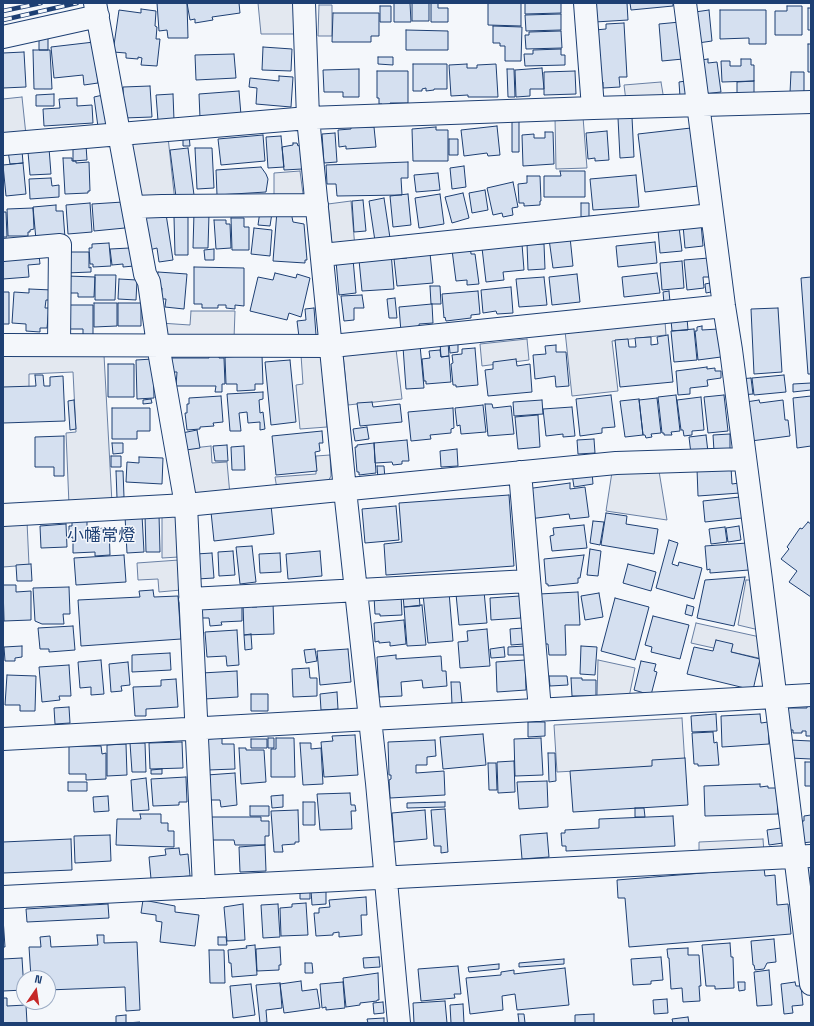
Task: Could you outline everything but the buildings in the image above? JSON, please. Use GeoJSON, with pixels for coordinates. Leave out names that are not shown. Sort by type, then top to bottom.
{"type":"FeatureCollection","features":[{"type":"Feature","properties":{"kind":"street"},"geometry":{"type":"LineString","coordinates":[[304,3],[308,118],[332,346],[345,490],[377,784],[399,1023]]}},
{"type":"Feature","properties":{"kind":"street"},"geometry":{"type":"LineString","coordinates":[[585,3],[593,108]]}},
{"type":"Feature","properties":{"kind":"street"},"geometry":{"type":"LineString","coordinates":[[685,3],[775,697],[803,857],[811,984]]}},
{"type":"Feature","properties":{"kind":"street"},"geometry":{"type":"LineString","coordinates":[[3,37],[96,9],[145,274],[149,282],[158,345],[186,505],[204,887]]}},
{"type":"Feature","properties":{"kind":"street"},"geometry":{"type":"LineString","coordinates":[[3,144],[308,118],[811,102]]}},
{"type":"Feature","properties":{"kind":"street"},"geometry":{"type":"LineString","coordinates":[[133,208],[162,206],[317,205]]}},
{"type":"Feature","properties":{"kind":"street"},"geometry":{"type":"LineString","coordinates":[[322,255],[712,216]]}},
{"type":"Feature","properties":{"kind":"street"},"geometry":{"type":"LineString","coordinates":[[3,250],[60,245],[59,345]]}},
{"type":"Feature","properties":{"kind":"street"},"geometry":{"type":"LineString","coordinates":[[3,345],[332,346],[724,306]]}},
{"type":"Feature","properties":{"kind":"street"},"geometry":{"type":"LineString","coordinates":[[3,515],[186,505],[616,463],[744,459]]}},
{"type":"Feature","properties":{"kind":"street"},"geometry":{"type":"LineString","coordinates":[[520,472],[540,710]]}},
{"type":"Feature","properties":{"kind":"street"},"geometry":{"type":"LineString","coordinates":[[190,600],[529,581]]}},
{"type":"Feature","properties":{"kind":"street"},"geometry":{"type":"LineString","coordinates":[[3,739],[811,695]]}},
{"type":"Feature","properties":{"kind":"street"},"geometry":{"type":"LineString","coordinates":[[3,897],[803,857]]}},
{"type":"Feature","properties":{"kind":"shaded area"},"geometry":{"type":"Polygon","coordinates":[[[258,3],[295,3],[297,34],[261,34],[258,3]]]}},
{"type":"Feature","properties":{"kind":"shaded area"},"geometry":{"type":"Polygon","coordinates":[[[319,5],[332,5],[332,36],[318,36],[319,5]]]}},
{"type":"Feature","properties":{"kind":"shaded area"},"geometry":{"type":"Polygon","coordinates":[[[661,82],[664,100],[626,101],[624,85],[661,82]]]}},
{"type":"Feature","properties":{"kind":"shaded area"},"geometry":{"type":"Polygon","coordinates":[[[22,97],[26,135],[3,137],[3,99],[22,97]]]}},
{"type":"Feature","properties":{"kind":"shaded area"},"geometry":{"type":"Polygon","coordinates":[[[583,117],[587,168],[556,169],[555,118],[583,117]]]}},
{"type":"Feature","properties":{"kind":"shaded area"},"geometry":{"type":"Polygon","coordinates":[[[168,137],[175,202],[140,204],[127,139],[168,137]]]}},
{"type":"Feature","properties":{"kind":"shaded area"},"geometry":{"type":"Polygon","coordinates":[[[300,171],[303,194],[274,199],[274,173],[300,171]]]}},
{"type":"Feature","properties":{"kind":"shaded area"},"geometry":{"type":"Polygon","coordinates":[[[351,201],[355,248],[332,245],[328,204],[351,201]]]}},
{"type":"Feature","properties":{"kind":"shaded area"},"geometry":{"type":"Polygon","coordinates":[[[191,311],[235,311],[234,339],[169,340],[160,323],[190,325],[191,311]]]}},
{"type":"Feature","properties":{"kind":"shaded area"},"geometry":{"type":"Polygon","coordinates":[[[665,321],[666,335],[612,341],[618,391],[572,396],[565,331],[665,321]]]}},
{"type":"Feature","properties":{"kind":"shaded area"},"geometry":{"type":"Polygon","coordinates":[[[527,339],[529,360],[482,366],[480,344],[527,339]]]}},
{"type":"Feature","properties":{"kind":"shaded area"},"geometry":{"type":"Polygon","coordinates":[[[396,349],[402,399],[348,405],[343,354],[396,349]]]}},
{"type":"Feature","properties":{"kind":"shaded area"},"geometry":{"type":"Polygon","coordinates":[[[3,354],[104,355],[112,503],[69,505],[66,433],[76,432],[73,372],[29,374],[29,389],[3,390],[3,354]]]}},
{"type":"Feature","properties":{"kind":"shaded area"},"geometry":{"type":"Polygon","coordinates":[[[317,354],[322,359],[327,427],[300,429],[296,385],[303,384],[301,355],[317,354]]]}},
{"type":"Feature","properties":{"kind":"shaded area"},"geometry":{"type":"Polygon","coordinates":[[[211,446],[212,463],[227,462],[230,495],[195,498],[184,449],[211,446]]]}},
{"type":"Feature","properties":{"kind":"shaded area"},"geometry":{"type":"Polygon","coordinates":[[[330,455],[331,476],[326,485],[277,489],[275,477],[316,474],[316,456],[330,455]]]}},
{"type":"Feature","properties":{"kind":"shaded area"},"geometry":{"type":"Polygon","coordinates":[[[659,471],[667,520],[606,511],[612,472],[659,471]]]}},
{"type":"Feature","properties":{"kind":"shaded area"},"geometry":{"type":"Polygon","coordinates":[[[162,514],[175,514],[180,519],[179,557],[162,558],[162,514]]]}},
{"type":"Feature","properties":{"kind":"shaded area"},"geometry":{"type":"Polygon","coordinates":[[[27,521],[29,565],[3,567],[3,523],[27,521]]]}},
{"type":"Feature","properties":{"kind":"shaded area"},"geometry":{"type":"Polygon","coordinates":[[[179,560],[181,590],[159,592],[158,579],[138,580],[137,563],[179,560]]]}},
{"type":"Feature","properties":{"kind":"shaded area"},"geometry":{"type":"Polygon","coordinates":[[[746,580],[751,580],[759,630],[738,625],[746,580]]]}},
{"type":"Feature","properties":{"kind":"shaded area"},"geometry":{"type":"Polygon","coordinates":[[[696,623],[760,637],[763,659],[691,643],[696,623]]]}},
{"type":"Feature","properties":{"kind":"shaded area"},"geometry":{"type":"Polygon","coordinates":[[[598,660],[635,668],[629,697],[597,699],[598,660]]]}},
{"type":"Feature","properties":{"kind":"shaded area"},"geometry":{"type":"Polygon","coordinates":[[[682,718],[685,765],[557,772],[554,725],[682,718]]]}},
{"type":"Feature","properties":{"kind":"shaded area"},"geometry":{"type":"Polygon","coordinates":[[[763,839],[764,853],[699,856],[699,842],[763,839]]]}},
{"type":"Feature","properties":{"kind":"railway"},"geometry":{"type":"LineString","coordinates":[[3,11],[41,3]]}},
{"type":"Feature","properties":{"kind":"railway"},"geometry":{"type":"LineString","coordinates":[[3,20],[77,3]]}},
{"type":"Feature","properties":{"kind":"district","name":"小幡常燈"},"geometry":{"type":"Point","coordinates":[101,536]}}]}
